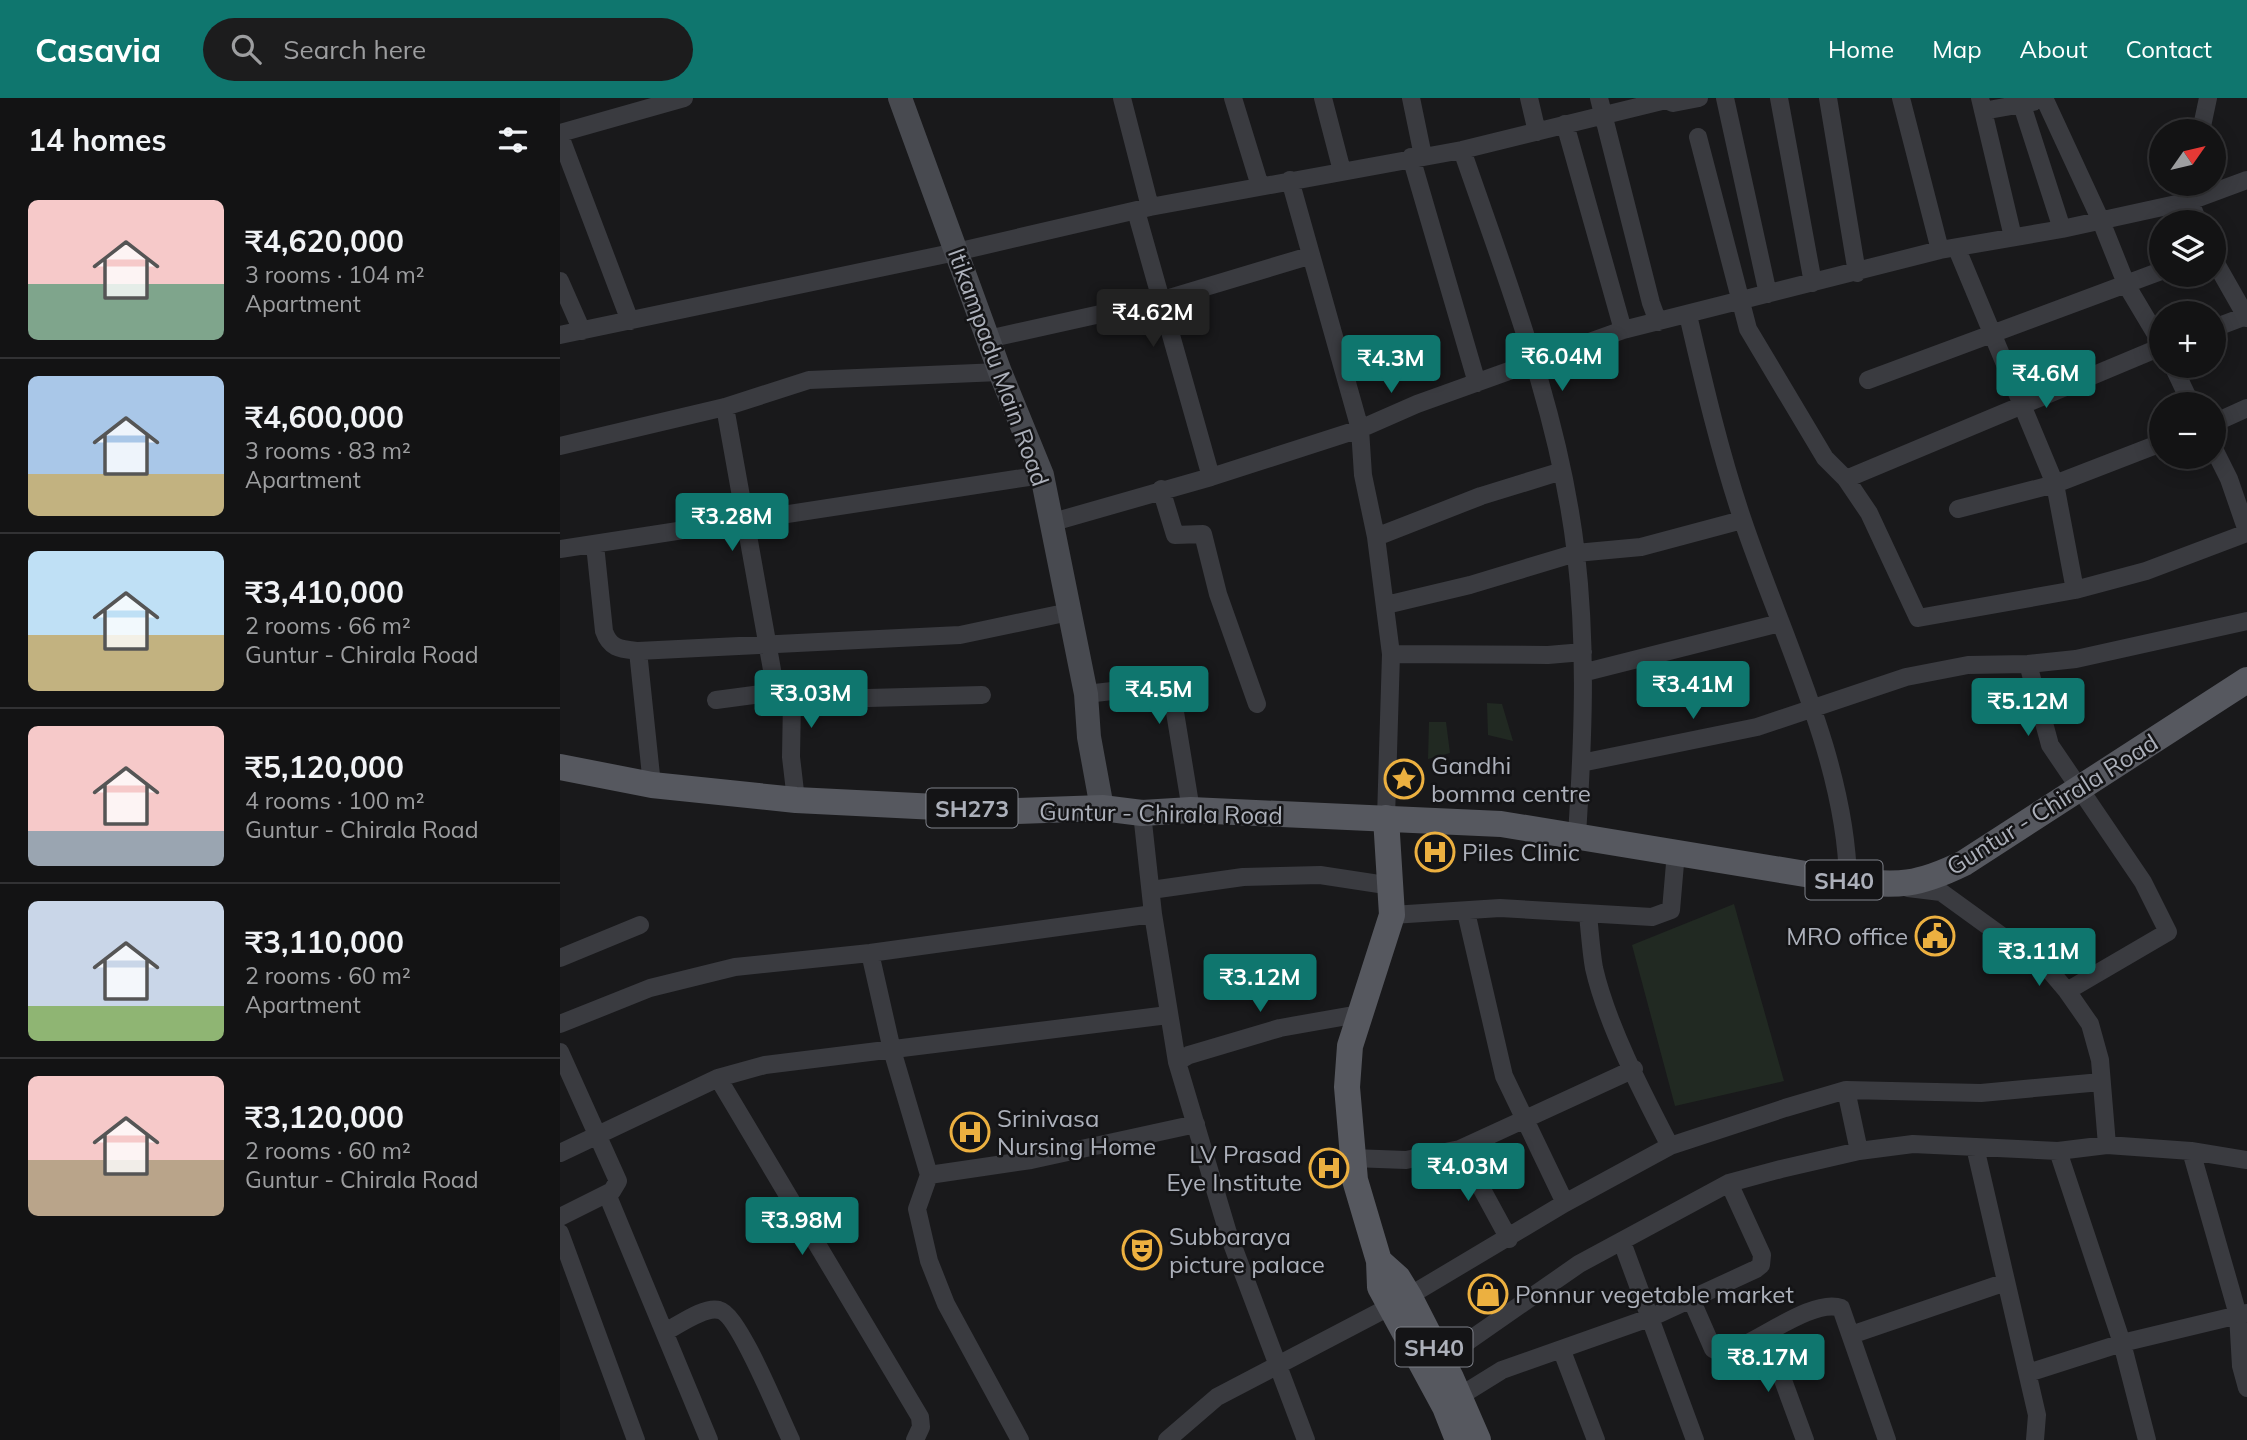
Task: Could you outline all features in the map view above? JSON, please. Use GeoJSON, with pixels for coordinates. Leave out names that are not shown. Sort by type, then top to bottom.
{"type":"FeatureCollection","features":[{"type":"Feature","properties":{"kind":"main road","name":"Guntur - Chirala Road"},"geometry":{"type":"LineString","coordinates":[[560,767],[652,785],[796,800],[1017,811],[1102,808],[1142,813],[1191,810],[1501,824],[1848,881],[1897,886],[1931,879],[1964,863],[2247,680]]}},
{"type":"Feature","properties":{"kind":"main road","name":"SH40"},"geometry":{"type":"LineString","coordinates":[[1386,818],[1392,915],[1350,1046],[1348,1087],[1352,1158],[1355,1180],[1379,1261],[1398,1278],[1399,1302],[1458,1440]]}},
{"type":"Feature","properties":{"kind":"main road","name":"SH40"},"geometry":{"type":"LineString","coordinates":[[1399,1302],[1441,1360],[1460,1396],[1478,1440]]}},
{"type":"Feature","properties":{"kind":"street"},"geometry":{"type":"LineString","coordinates":[[630,321],[560,135],[684,98]]}},
{"type":"Feature","properties":{"kind":"street","name":"Itikampadu Main Road"},"geometry":{"type":"LineString","coordinates":[[900,98],[1000,372],[1042,475],[1086,694],[1089,737],[1102,808]]}},
{"type":"Feature","properties":{"kind":"street"},"geometry":{"type":"LineString","coordinates":[[1122,98],[1159,301],[1211,477]]}},
{"type":"Feature","properties":{"kind":"street"},"geometry":{"type":"LineString","coordinates":[[1233,98],[1260,186]]}},
{"type":"Feature","properties":{"kind":"street"},"geometry":{"type":"LineString","coordinates":[[1323,98],[1342,171]]}},
{"type":"Feature","properties":{"kind":"street"},"geometry":{"type":"LineString","coordinates":[[1411,98],[1417,156],[1477,383]]}},
{"type":"Feature","properties":{"kind":"street"},"geometry":{"type":"LineString","coordinates":[[1529,98],[1537,132]]}},
{"type":"Feature","properties":{"kind":"street"},"geometry":{"type":"LineString","coordinates":[[1599,98],[1658,322]]}},
{"type":"Feature","properties":{"kind":"street"},"geometry":{"type":"LineString","coordinates":[[560,335],[956,252],[1143,209],[1417,156],[1462,150],[1603,117],[1666,99],[1673,103],[1699,98]]}},
{"type":"Feature","properties":{"kind":"street"},"geometry":{"type":"LineString","coordinates":[[1725,98],[1768,294]]}},
{"type":"Feature","properties":{"kind":"street"},"geometry":{"type":"LineString","coordinates":[[1779,98],[1814,283]]}},
{"type":"Feature","properties":{"kind":"street"},"geometry":{"type":"LineString","coordinates":[[1828,98],[1857,272]]}},
{"type":"Feature","properties":{"kind":"street"},"geometry":{"type":"LineString","coordinates":[[1901,98],[1948,249],[1992,334],[2055,484],[2075,590]]}},
{"type":"Feature","properties":{"kind":"street"},"geometry":{"type":"LineString","coordinates":[[2204,119],[2208,98]]}},
{"type":"Feature","properties":{"kind":"street"},"geometry":{"type":"LineString","coordinates":[[2013,237],[1982,104],[2022,104],[2049,99],[2127,286],[2149,324]]}},
{"type":"Feature","properties":{"kind":"street"},"geometry":{"type":"LineString","coordinates":[[2022,104],[2062,229]]}},
{"type":"Feature","properties":{"kind":"street"},"geometry":{"type":"LineString","coordinates":[[1565,124],[1623,330]]}},
{"type":"Feature","properties":{"kind":"street"},"geometry":{"type":"LineString","coordinates":[[1698,138],[1748,329],[1825,458],[1846,479],[1869,513],[1918,618],[2075,590],[2146,571],[2247,532],[2224,469]]}},
{"type":"Feature","properties":{"kind":"street"},"geometry":{"type":"LineString","coordinates":[[1462,150],[1534,362],[1562,471],[1576,553],[1586,672],[1577,835]]}},
{"type":"Feature","properties":{"kind":"street"},"geometry":{"type":"LineString","coordinates":[[1290,180],[1309,256],[1360,429],[1363,475],[1376,537],[1391,654],[1386,818]]}},
{"type":"Feature","properties":{"kind":"street"},"geometry":{"type":"LineString","coordinates":[[2226,184],[2247,180]]}},
{"type":"Feature","properties":{"kind":"street"},"geometry":{"type":"LineString","coordinates":[[1053,522],[1161,489],[1211,477],[1360,429],[1623,330],[1948,249],[2101,221],[2178,196]]}},
{"type":"Feature","properties":{"kind":"street"},"geometry":{"type":"LineString","coordinates":[[988,339],[1159,301],[1309,256]]}},
{"type":"Feature","properties":{"kind":"street"},"geometry":{"type":"LineString","coordinates":[[2226,274],[2240,290],[2246,317],[2226,324]]}},
{"type":"Feature","properties":{"kind":"street"},"geometry":{"type":"LineString","coordinates":[[1868,380],[2149,276]]}},
{"type":"Feature","properties":{"kind":"street"},"geometry":{"type":"LineString","coordinates":[[560,281],[582,331]]}},
{"type":"Feature","properties":{"kind":"street"},"geometry":{"type":"LineString","coordinates":[[1688,315],[1707,400],[1742,520],[1813,711],[1848,842],[1848,881]]}},
{"type":"Feature","properties":{"kind":"street"},"geometry":{"type":"LineString","coordinates":[[1846,479],[2149,350]]}},
{"type":"Feature","properties":{"kind":"street"},"geometry":{"type":"LineString","coordinates":[[560,446],[725,407],[809,380],[1000,372]]}},
{"type":"Feature","properties":{"kind":"street"},"geometry":{"type":"LineString","coordinates":[[725,407],[768,645],[784,696],[796,800]]}},
{"type":"Feature","properties":{"kind":"street"},"geometry":{"type":"LineString","coordinates":[[2226,418],[2247,408]]}},
{"type":"Feature","properties":{"kind":"street"},"geometry":{"type":"LineString","coordinates":[[1958,509],[2055,484],[2149,448]]}},
{"type":"Feature","properties":{"kind":"street"},"geometry":{"type":"LineString","coordinates":[[1376,537],[1481,496],[1562,471]]}},
{"type":"Feature","properties":{"kind":"street"},"geometry":{"type":"LineString","coordinates":[[560,549],[1042,475]]}},
{"type":"Feature","properties":{"kind":"street"},"geometry":{"type":"LineString","coordinates":[[1161,489],[1175,535],[1203,534],[1218,594],[1257,704]]}},
{"type":"Feature","properties":{"kind":"street"},"geometry":{"type":"LineString","coordinates":[[1386,605],[1470,585],[1576,553],[1641,547],[1742,520]]}},
{"type":"Feature","properties":{"kind":"street"},"geometry":{"type":"LineString","coordinates":[[595,545],[607,641],[615,648],[638,651],[960,635],[1069,612]]}},
{"type":"Feature","properties":{"kind":"street"},"geometry":{"type":"LineString","coordinates":[[1581,763],[1757,727],[1813,711],[1906,677],[1968,665],[2028,664],[2076,659],[2247,621]]}},
{"type":"Feature","properties":{"kind":"street"},"geometry":{"type":"LineString","coordinates":[[1586,672],[1780,623]]}},
{"type":"Feature","properties":{"kind":"street"},"geometry":{"type":"LineString","coordinates":[[638,651],[652,785]]}},
{"type":"Feature","properties":{"kind":"street"},"geometry":{"type":"LineString","coordinates":[[1391,654],[1548,655],[1583,652]]}},
{"type":"Feature","properties":{"kind":"street"},"geometry":{"type":"LineString","coordinates":[[2028,664],[2050,745],[2143,882],[2168,932],[2067,991]]}},
{"type":"Feature","properties":{"kind":"street"},"geometry":{"type":"LineString","coordinates":[[1086,694],[1156,686],[1165,687],[1172,694],[1191,810]]}},
{"type":"Feature","properties":{"kind":"street"},"geometry":{"type":"LineString","coordinates":[[716,700],[784,696],[982,695]]}},
{"type":"Feature","properties":{"kind":"street"},"geometry":{"type":"LineString","coordinates":[[1142,813],[1153,914],[1177,1062],[1228,1233],[1306,1440]]}},
{"type":"Feature","properties":{"kind":"street"},"geometry":{"type":"LineString","coordinates":[[1392,915],[1500,908],[1652,917],[1671,910],[1676,852]]}},
{"type":"Feature","properties":{"kind":"street"},"geometry":{"type":"LineString","coordinates":[[1151,890],[1243,877],[1307,875],[1392,886]]}},
{"type":"Feature","properties":{"kind":"street"},"geometry":{"type":"LineString","coordinates":[[1897,886],[1941,892],[2050,971],[2067,991],[2090,1024],[2100,1060],[2107,1145]]}},
{"type":"Feature","properties":{"kind":"street"},"geometry":{"type":"LineString","coordinates":[[1466,912],[1504,1076],[1565,1203]]}},
{"type":"Feature","properties":{"kind":"street"},"geometry":{"type":"LineString","coordinates":[[560,1024],[650,988],[735,967],[870,953],[1153,914]]}},
{"type":"Feature","properties":{"kind":"street"},"geometry":{"type":"LineString","coordinates":[[1588,915],[1594,967],[1603,1000],[1670,1146]]}},
{"type":"Feature","properties":{"kind":"street"},"geometry":{"type":"LineString","coordinates":[[560,958],[640,925]]}},
{"type":"Feature","properties":{"kind":"street"},"geometry":{"type":"LineString","coordinates":[[870,953],[892,1050],[929,1175],[917,1209],[929,1261],[946,1304],[1020,1440]]}},
{"type":"Feature","properties":{"kind":"street"},"geometry":{"type":"LineString","coordinates":[[1177,1062],[1280,1028],[1359,1014]]}},
{"type":"Feature","properties":{"kind":"street"},"geometry":{"type":"LineString","coordinates":[[560,1153],[719,1079],[765,1065],[1168,1015]]}},
{"type":"Feature","properties":{"kind":"street"},"geometry":{"type":"LineString","coordinates":[[560,1052],[567,1084],[599,1136],[618,1181],[607,1194],[560,1217]]}},
{"type":"Feature","properties":{"kind":"street"},"geometry":{"type":"LineString","coordinates":[[1352,1158],[1406,1160],[1460,1149],[1633,1069]]}},
{"type":"Feature","properties":{"kind":"street"},"geometry":{"type":"LineString","coordinates":[[719,1079],[920,1417],[921,1427],[915,1440]]}},
{"type":"Feature","properties":{"kind":"street"},"geometry":{"type":"LineString","coordinates":[[1167,1440],[1217,1397],[1399,1302],[1509,1239],[1565,1203],[1670,1146],[1846,1090],[1981,1093],[2101,1082]]}},
{"type":"Feature","properties":{"kind":"street"},"geometry":{"type":"LineString","coordinates":[[1846,1090],[1859,1150]]}},
{"type":"Feature","properties":{"kind":"street"},"geometry":{"type":"LineString","coordinates":[[929,1175],[1042,1157],[1196,1124]]}},
{"type":"Feature","properties":{"kind":"street"},"geometry":{"type":"LineString","coordinates":[[1441,1360],[1579,1264],[1729,1183],[1859,1150],[1913,1144],[2058,1151],[2107,1145],[2191,1151],[2247,1160]]}},
{"type":"Feature","properties":{"kind":"street"},"geometry":{"type":"LineString","coordinates":[[1975,1147],[2037,1415],[2035,1440]]}},
{"type":"Feature","properties":{"kind":"street"},"geometry":{"type":"LineString","coordinates":[[1460,1149],[1509,1239]]}},
{"type":"Feature","properties":{"kind":"street"},"geometry":{"type":"LineString","coordinates":[[2058,1151],[2122,1343],[2147,1440]]}},
{"type":"Feature","properties":{"kind":"street"},"geometry":{"type":"LineString","coordinates":[[2191,1151],[2243,1314],[2241,1366],[2247,1388]]}},
{"type":"Feature","properties":{"kind":"street"},"geometry":{"type":"LineString","coordinates":[[1460,1396],[1502,1370],[1652,1317],[1692,1301],[1756,1269],[1763,1259],[1729,1183]]}},
{"type":"Feature","properties":{"kind":"street"},"geometry":{"type":"LineString","coordinates":[[607,1194],[709,1440]]}},
{"type":"Feature","properties":{"kind":"street"},"geometry":{"type":"LineString","coordinates":[[560,1233],[636,1440]]}},
{"type":"Feature","properties":{"kind":"street"},"geometry":{"type":"LineString","coordinates":[[1622,1241],[1695,1440]]}},
{"type":"Feature","properties":{"kind":"street"},"geometry":{"type":"LineString","coordinates":[[1851,1335],[2006,1282]]}},
{"type":"Feature","properties":{"kind":"street"},"geometry":{"type":"LineString","coordinates":[[1692,1301],[1717,1353],[1729,1353],[1811,1311],[1833,1305],[1841,1308],[1887,1440]]}},
{"type":"Feature","properties":{"kind":"street"},"geometry":{"type":"LineString","coordinates":[[665,1332],[712,1309],[723,1310],[731,1318],[745,1343],[790,1440]]}},
{"type":"Feature","properties":{"kind":"street"},"geometry":{"type":"LineString","coordinates":[[2028,1373],[2122,1343],[2243,1314]]}},
{"type":"Feature","properties":{"kind":"street"},"geometry":{"type":"LineString","coordinates":[[1766,1334],[1805,1440]]}},
{"type":"Feature","properties":{"kind":"street"},"geometry":{"type":"LineString","coordinates":[[1562,1351],[1596,1440]]}},
{"type":"Feature","properties":{"kind":"shaded area"},"geometry":{"type":"Polygon","coordinates":[[[1487,703],[1502,704],[1513,741],[1488,735],[1487,703]]]}},
{"type":"Feature","properties":{"kind":"shaded area"},"geometry":{"type":"Polygon","coordinates":[[[1429,722],[1446,722],[1450,753],[1428,759],[1429,722]]]}},
{"type":"Feature","properties":{"kind":"shaded area"},"geometry":{"type":"Polygon","coordinates":[[[1734,904],[1784,1081],[1675,1106],[1632,945],[1734,904]]]}},
{"type":"Feature","properties":{"kind":"place","name":"Gandhi bomma centre"},"geometry":{"type":"Point","coordinates":[1404,779]}},
{"type":"Feature","properties":{"kind":"place","name":"Piles Clinic"},"geometry":{"type":"Point","coordinates":[1435,852]}},
{"type":"Feature","properties":{"kind":"place","name":"MRO office"},"geometry":{"type":"Point","coordinates":[1935,936]}},
{"type":"Feature","properties":{"kind":"place","name":"Srinivasa Nursing Home"},"geometry":{"type":"Point","coordinates":[970,1132]}},
{"type":"Feature","properties":{"kind":"place","name":"LV Prasad Eye Institute"},"geometry":{"type":"Point","coordinates":[1329,1168]}},
{"type":"Feature","properties":{"kind":"place","name":"Subbaraya picture palace"},"geometry":{"type":"Point","coordinates":[1142,1250]}},
{"type":"Feature","properties":{"kind":"place","name":"Ponnur vegetable market"},"geometry":{"type":"Point","coordinates":[1488,1294]}}]}
